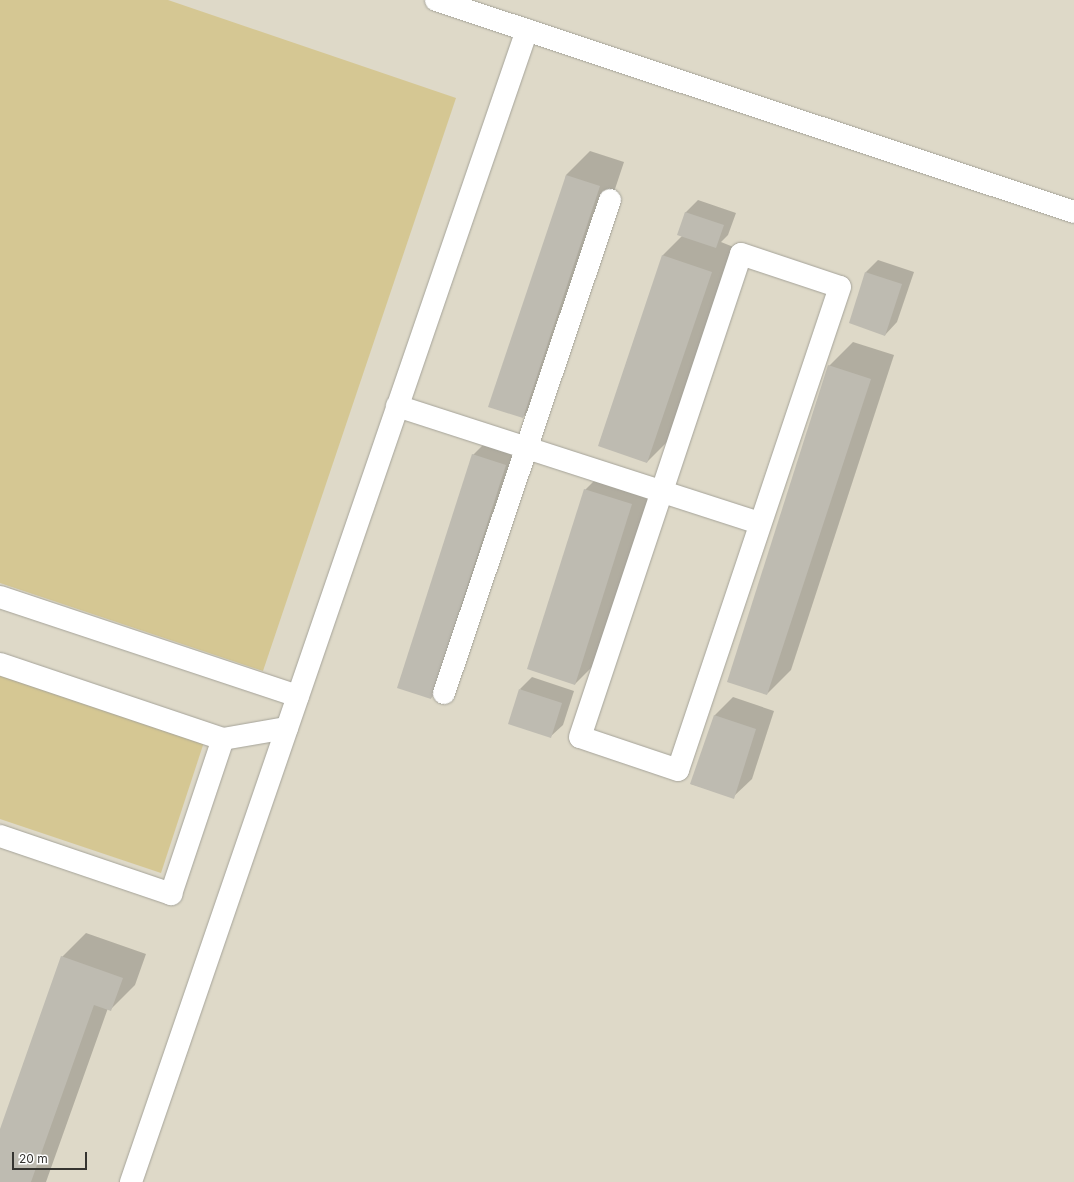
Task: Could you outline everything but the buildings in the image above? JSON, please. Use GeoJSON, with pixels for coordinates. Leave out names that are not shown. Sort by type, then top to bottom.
{"type":"FeatureCollection","features":[{"type":"Feature","properties":{"kind":"street"},"geometry":{"type":"LineString","coordinates":[[436,0],[1074,212]]}},
{"type":"Feature","properties":{"kind":"street"},"geometry":{"type":"LineString","coordinates":[[131,1182],[527,30]]}},
{"type":"Feature","properties":{"kind":"street"},"geometry":{"type":"LineString","coordinates":[[444,692],[610,200]]}},
{"type":"Feature","properties":{"kind":"street"},"geometry":{"type":"LineString","coordinates":[[741,254],[840,287],[760,523],[678,770],[580,737],[741,254]]}},
{"type":"Feature","properties":{"kind":"street"},"geometry":{"type":"LineString","coordinates":[[397,406],[760,523]]}},
{"type":"Feature","properties":{"kind":"street"},"geometry":{"type":"LineString","coordinates":[[0,597],[298,696]]}},
{"type":"Feature","properties":{"kind":"street"},"geometry":{"type":"LineString","coordinates":[[0,664],[223,739],[287,728]]}},
{"type":"Feature","properties":{"kind":"street"},"geometry":{"type":"LineString","coordinates":[[0,836],[171,894],[223,739]]}},
{"type":"Feature","properties":{"kind":"shaded area"},"geometry":{"type":"Polygon","coordinates":[[[0,0],[1074,0],[1074,1182],[0,1182],[0,0]]]}},
{"type":"Feature","properties":{"kind":"shaded area"},"geometry":{"type":"Polygon","coordinates":[[[0,0],[168,0],[456,98],[263,671],[0,583],[0,0]]]}},
{"type":"Feature","properties":{"kind":"shaded area"},"geometry":{"type":"Polygon","coordinates":[[[0,670],[205,739],[161,873],[0,819],[0,670]]]}}]}
